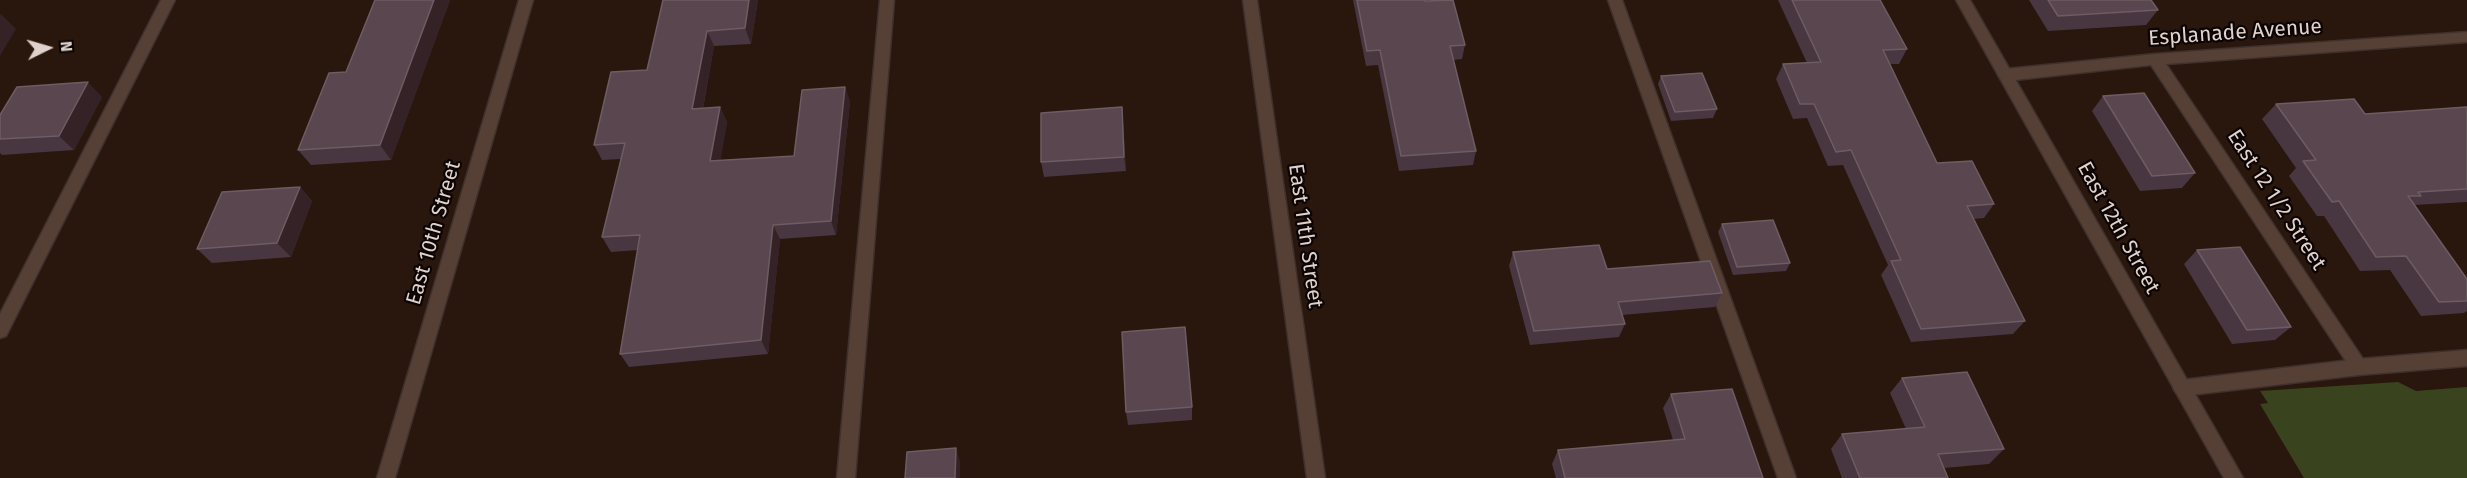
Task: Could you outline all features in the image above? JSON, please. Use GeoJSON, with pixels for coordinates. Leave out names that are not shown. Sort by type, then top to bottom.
{"type":"FeatureCollection","features":[{"type":"Feature","properties":{"kind":"street"},"geometry":{"type":"LineString","coordinates":[[0,331],[168,0]]}},
{"type":"Feature","properties":{"kind":"street","name":"East 10th Street"},"geometry":{"type":"LineString","coordinates":[[386,478],[526,0]]}},
{"type":"Feature","properties":{"kind":"street"},"geometry":{"type":"LineString","coordinates":[[846,478],[887,0]]}},
{"type":"Feature","properties":{"kind":"street","name":"East 11th Street"},"geometry":{"type":"LineString","coordinates":[[1250,0],[1317,478]]}},
{"type":"Feature","properties":{"kind":"street"},"geometry":{"type":"LineString","coordinates":[[1615,0],[1787,478]]}},
{"type":"Feature","properties":{"kind":"street","name":"East 12th Street"},"geometry":{"type":"LineString","coordinates":[[1963,0],[2234,478]]}},
{"type":"Feature","properties":{"kind":"street","name":"Esplanade Avenue"},"geometry":{"type":"LineString","coordinates":[[2006,75],[2155,59],[2467,37]]}},
{"type":"Feature","properties":{"kind":"street","name":"East 12 1/2 Street"},"geometry":{"type":"LineString","coordinates":[[2155,59],[2359,367]]}},
{"type":"Feature","properties":{"kind":"street"},"geometry":{"type":"LineString","coordinates":[[2182,388],[2359,367],[2467,358]]}},
{"type":"Feature","properties":{"kind":"green space"},"geometry":{"type":"Polygon","coordinates":[[[2398,382],[2416,391],[2467,387],[2467,478],[2304,478],[2260,404],[2268,403],[2260,391],[2398,382]]]}},
{"type":"Feature","properties":{"kind":"building"},"geometry":{"type":"Polygon","coordinates":[[[375,0],[434,0],[380,145],[298,150],[329,73],[346,72],[375,0]]]}},
{"type":"Feature","properties":{"kind":"building"},"geometry":{"type":"Polygon","coordinates":[[[663,0],[749,0],[745,28],[707,31],[692,109],[720,107],[710,161],[794,156],[802,90],[845,87],[831,221],[773,225],[761,340],[620,354],[640,235],[602,237],[625,143],[594,145],[611,72],[647,70],[663,0]]]}},
{"type":"Feature","properties":{"kind":"building"},"geometry":{"type":"Polygon","coordinates":[[[1357,0],[1453,0],[1465,45],[1450,46],[1476,151],[1401,156],[1380,50],[1367,51],[1357,0]]]}},
{"type":"Feature","properties":{"kind":"building"},"geometry":{"type":"Polygon","coordinates":[[[1792,0],[1880,0],[1907,49],[1883,50],[1937,163],[1972,161],[1994,204],[1967,206],[2025,321],[1921,329],[1891,261],[1901,260],[1851,150],[1836,152],[1814,104],[1800,104],[1783,64],[1821,62],[1792,0]]]}},
{"type":"Feature","properties":{"kind":"building"},"geometry":{"type":"Polygon","coordinates":[[[2048,0],[2151,0],[2158,10],[2058,16],[2048,0]]]}},
{"type":"Feature","properties":{"kind":"building"},"geometry":{"type":"Polygon","coordinates":[[[1702,73],[1717,109],[1675,112],[1661,76],[1702,73]]]}},
{"type":"Feature","properties":{"kind":"building"},"geometry":{"type":"Polygon","coordinates":[[[88,82],[59,136],[0,139],[0,115],[17,87],[88,82]]]}},
{"type":"Feature","properties":{"kind":"building"},"geometry":{"type":"Polygon","coordinates":[[[2144,93],[2195,173],[2152,176],[2103,96],[2144,93]]]}},
{"type":"Feature","properties":{"kind":"building"},"geometry":{"type":"Polygon","coordinates":[[[2354,99],[2365,114],[2467,107],[2467,189],[2418,192],[2421,196],[2408,196],[2467,279],[2467,301],[2439,302],[2406,256],[2376,257],[2339,201],[2332,202],[2303,161],[2316,160],[2276,104],[2354,99]]]}},
{"type":"Feature","properties":{"kind":"building"},"geometry":{"type":"Polygon","coordinates":[[[1122,107],[1124,157],[1041,162],[1041,113],[1122,107]]]}},
{"type":"Feature","properties":{"kind":"building"},"geometry":{"type":"Polygon","coordinates":[[[300,187],[277,243],[197,249],[222,192],[300,187]]]}},
{"type":"Feature","properties":{"kind":"building"},"geometry":{"type":"Polygon","coordinates":[[[1773,220],[1790,263],[1737,267],[1722,224],[1773,220]]]}},
{"type":"Feature","properties":{"kind":"building"},"geometry":{"type":"Polygon","coordinates":[[[1599,245],[1607,269],[1710,261],[1722,293],[1618,302],[1625,324],[1534,331],[1513,252],[1599,245]]]}},
{"type":"Feature","properties":{"kind":"building"},"geometry":{"type":"Polygon","coordinates":[[[2240,247],[2291,327],[2247,330],[2197,250],[2240,247]]]}},
{"type":"Feature","properties":{"kind":"building"},"geometry":{"type":"Polygon","coordinates":[[[1185,327],[1192,407],[1126,412],[1122,332],[1185,327]]]}},
{"type":"Feature","properties":{"kind":"building"},"geometry":{"type":"Polygon","coordinates":[[[1967,372],[2004,449],[1938,454],[1948,478],[1860,478],[1842,434],[1925,427],[1902,378],[1967,372]]]}},
{"type":"Feature","properties":{"kind":"building"},"geometry":{"type":"Polygon","coordinates":[[[1732,389],[1763,478],[1565,478],[1558,450],[1685,439],[1671,394],[1732,389]]]}},
{"type":"Feature","properties":{"kind":"building"},"geometry":{"type":"Polygon","coordinates":[[[956,448],[955,478],[905,478],[907,452],[956,448]]]}}]}
